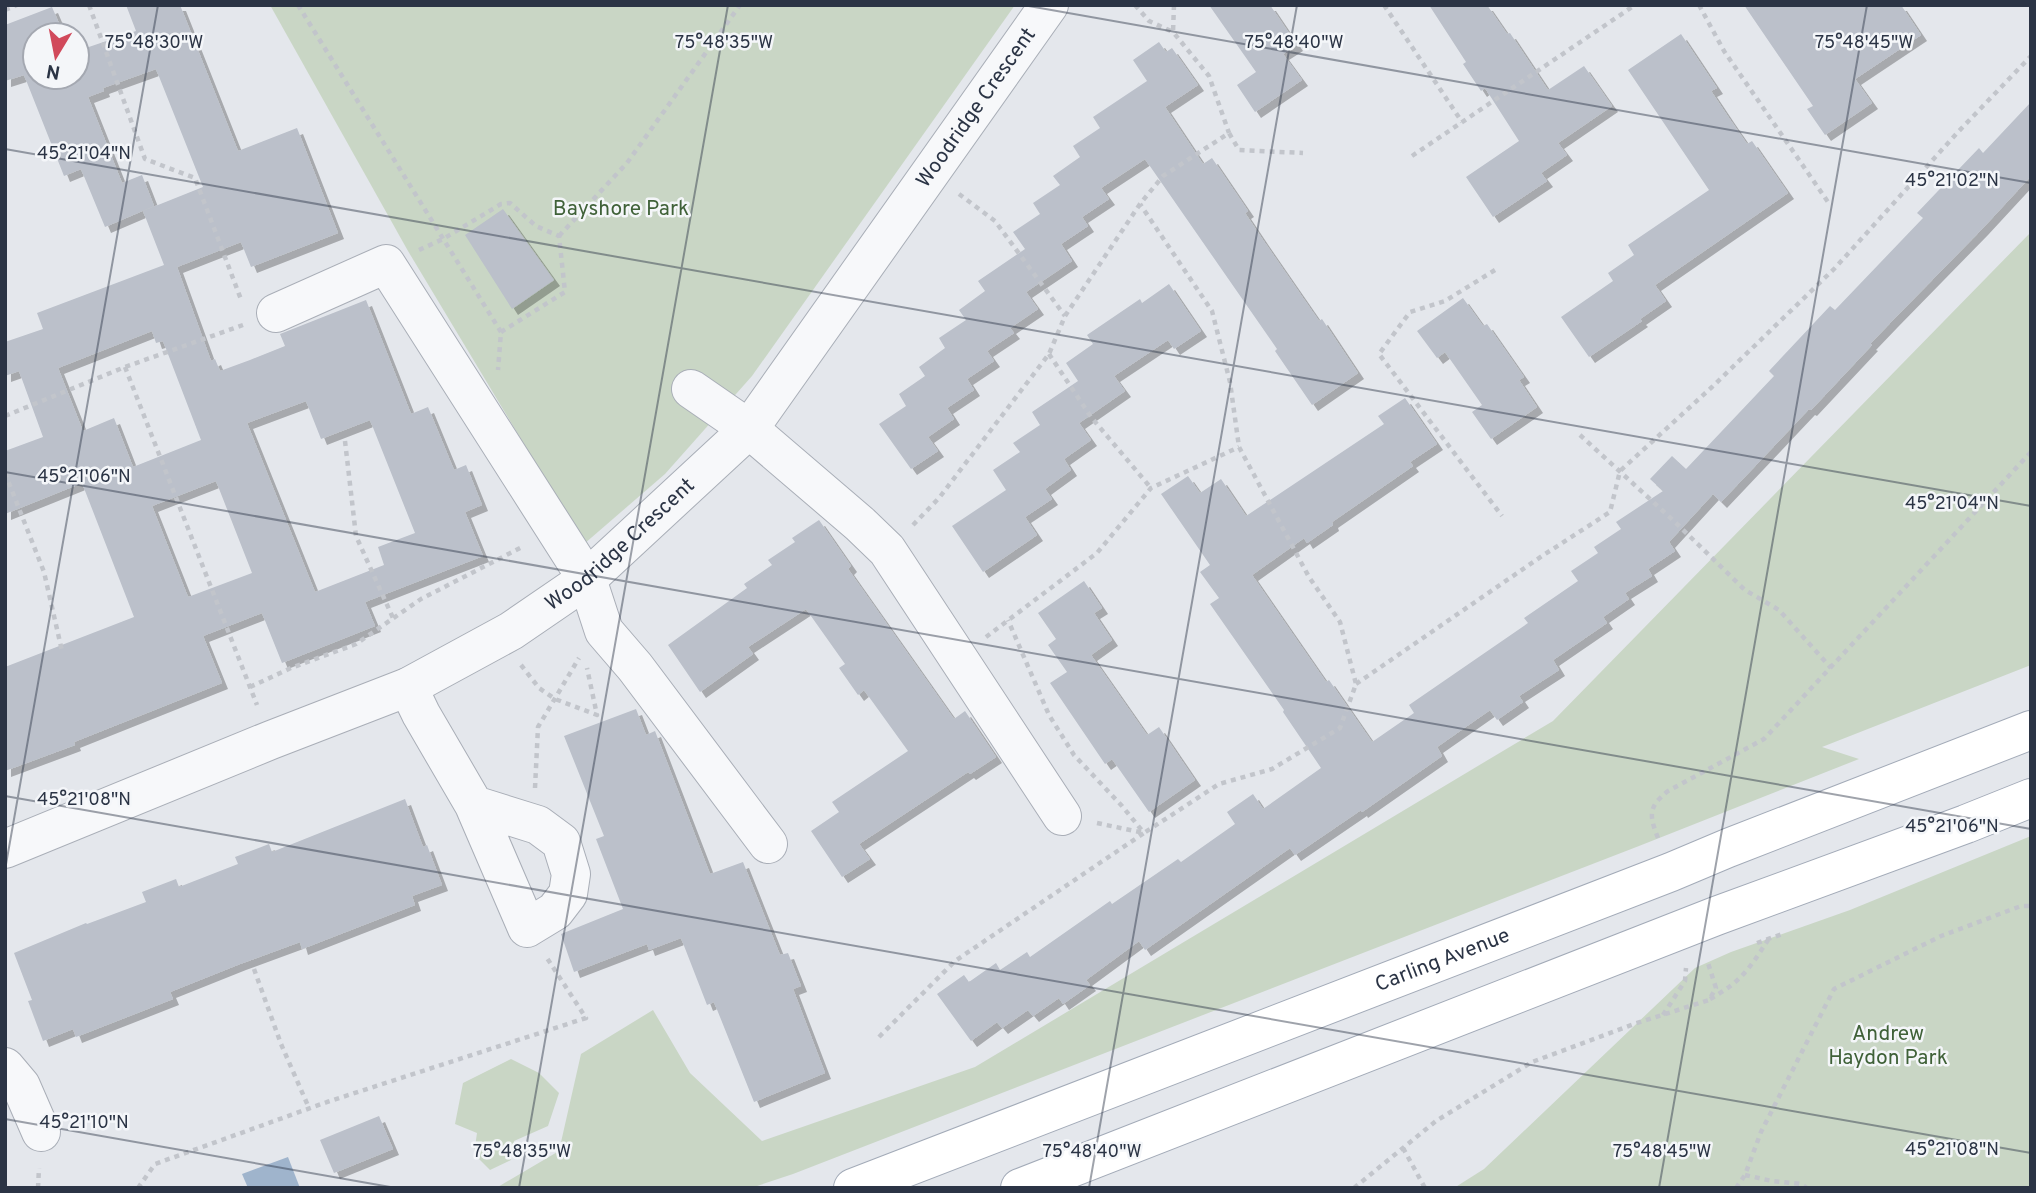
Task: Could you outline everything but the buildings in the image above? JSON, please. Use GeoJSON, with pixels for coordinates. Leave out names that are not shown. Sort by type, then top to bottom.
{"type":"FeatureCollection","features":[{"type":"Feature","properties":{"kind":"main road","name":"Carling Avenue"},"geometry":{"type":"LineString","coordinates":[[853,1188],[2031,730]]}},
{"type":"Feature","properties":{"kind":"main road"},"geometry":{"type":"LineString","coordinates":[[1020,1188],[1716,916],[1966,824],[2031,797]]}},
{"type":"Feature","properties":{"kind":"street","name":"Woodridge Crescent"},"geometry":{"type":"LineString","coordinates":[[5,849],[408,687],[511,632],[587,579],[749,429],[1049,5]]}},
{"type":"Feature","properties":{"kind":"street"},"geometry":{"type":"LineString","coordinates":[[263,318],[386,264],[587,579],[604,631],[635,667],[768,844]]}},
{"type":"Feature","properties":{"kind":"street"},"geometry":{"type":"LineString","coordinates":[[691,389],[749,429],[887,550],[1062,816]]}},
{"type":"Feature","properties":{"kind":"street"},"geometry":{"type":"LineString","coordinates":[[408,687],[474,805],[527,928],[555,911],[568,894],[571,874],[561,842],[538,825],[474,805]]}},
{"type":"Feature","properties":{"kind":"street"},"geometry":{"type":"LineString","coordinates":[[10,1086],[41,1132]]}},
{"type":"Feature","properties":{"kind":"path"},"geometry":{"type":"LineString","coordinates":[[5,10],[17,5]]}},
{"type":"Feature","properties":{"kind":"path"},"geometry":{"type":"LineString","coordinates":[[5,416],[125,368],[263,318],[195,178],[145,159],[89,5]]}},
{"type":"Feature","properties":{"kind":"path"},"geometry":{"type":"LineString","coordinates":[[298,5],[501,332],[565,292],[559,236],[627,163],[740,5]]}},
{"type":"Feature","properties":{"kind":"path"},"geometry":{"type":"LineString","coordinates":[[1135,5],[1149,21],[1173,32],[1209,76],[1228,133],[1239,150],[1303,153]]}},
{"type":"Feature","properties":{"kind":"path"},"geometry":{"type":"LineString","coordinates":[[1173,32],[1174,5]]}},
{"type":"Feature","properties":{"kind":"path"},"geometry":{"type":"LineString","coordinates":[[1384,5],[1462,122]]}},
{"type":"Feature","properties":{"kind":"path"},"geometry":{"type":"LineString","coordinates":[[1412,156],[1635,5]]}},
{"type":"Feature","properties":{"kind":"path"},"geometry":{"type":"LineString","coordinates":[[1699,5],[1724,51],[1828,202]]}},
{"type":"Feature","properties":{"kind":"path"},"geometry":{"type":"LineString","coordinates":[[1356,684],[1610,512],[1620,471],[1835,268],[2031,56]]}},
{"type":"Feature","properties":{"kind":"path"},"geometry":{"type":"LineString","coordinates":[[887,550],[939,498],[1049,354],[1065,316],[1140,204],[1163,176],[1228,133]]}},
{"type":"Feature","properties":{"kind":"path"},"geometry":{"type":"LineString","coordinates":[[958,193],[995,221],[1065,316]]}},
{"type":"Feature","properties":{"kind":"path"},"geometry":{"type":"LineString","coordinates":[[443,239],[501,204],[510,203],[536,226],[559,236]]}},
{"type":"Feature","properties":{"kind":"path"},"geometry":{"type":"LineString","coordinates":[[879,1037],[955,961],[1144,833],[1219,784],[1272,769],[1340,728],[1356,684],[1340,622],[1309,577],[1239,447],[1230,382],[1212,311],[1140,204]]}},
{"type":"Feature","properties":{"kind":"path"},"geometry":{"type":"LineString","coordinates":[[1495,270],[1445,301],[1410,312],[1379,354],[1502,516]]}},
{"type":"Feature","properties":{"kind":"path"},"geometry":{"type":"LineString","coordinates":[[1049,354],[1091,417],[1151,488]]}},
{"type":"Feature","properties":{"kind":"path"},"geometry":{"type":"LineString","coordinates":[[125,368],[257,705]]}},
{"type":"Feature","properties":{"kind":"path"},"geometry":{"type":"LineString","coordinates":[[1580,435],[1745,590],[1779,610],[1831,668]]}},
{"type":"Feature","properties":{"kind":"path"},"geometry":{"type":"LineString","coordinates":[[345,441],[356,536],[393,618]]}},
{"type":"Feature","properties":{"kind":"path"},"geometry":{"type":"LineString","coordinates":[[959,658],[1097,553],[1151,488],[1239,447]]}},
{"type":"Feature","properties":{"kind":"path"},"geometry":{"type":"LineString","coordinates":[[1661,845],[1651,818],[1651,812],[1659,799],[1668,791],[1765,739],[2031,452]]}},
{"type":"Feature","properties":{"kind":"path"},"geometry":{"type":"LineString","coordinates":[[5,473],[44,572],[62,651]]}},
{"type":"Feature","properties":{"kind":"path"},"geometry":{"type":"LineString","coordinates":[[250,687],[291,668],[356,644],[421,599],[555,529]]}},
{"type":"Feature","properties":{"kind":"path"},"geometry":{"type":"LineString","coordinates":[[1008,620],[1049,715],[1074,755],[1144,833]]}},
{"type":"Feature","properties":{"kind":"path"},"geometry":{"type":"LineString","coordinates":[[519,661],[539,688],[555,699],[597,715],[583,651],[555,699],[538,727],[534,796],[538,825]]}},
{"type":"Feature","properties":{"kind":"path"},"geometry":{"type":"LineString","coordinates":[[1062,816],[1144,833]]}},
{"type":"Feature","properties":{"kind":"path"},"geometry":{"type":"LineString","coordinates":[[1736,1188],[1745,1175],[1761,1132],[1834,989],[1941,936],[2021,906],[2031,906]]}},
{"type":"Feature","properties":{"kind":"path"},"geometry":{"type":"LineString","coordinates":[[138,1188],[155,1164],[309,1108],[586,1018],[527,928]]}},
{"type":"Feature","properties":{"kind":"path"},"geometry":{"type":"LineString","coordinates":[[1354,1188],[1436,1121],[1532,1062],[1634,1024],[1709,1000],[1729,989],[1749,969],[1768,940]]}},
{"type":"Feature","properties":{"kind":"path"},"geometry":{"type":"LineString","coordinates":[[1707,960],[1716,988],[1709,1000]]}},
{"type":"Feature","properties":{"kind":"path"},"geometry":{"type":"LineString","coordinates":[[1663,1015],[1685,981],[1686,967]]}},
{"type":"Feature","properties":{"kind":"path"},"geometry":{"type":"LineString","coordinates":[[254,969],[281,1044],[309,1108]]}},
{"type":"Feature","properties":{"kind":"path"},"geometry":{"type":"LineString","coordinates":[[1403,1148],[1425,1188]]}},
{"type":"Feature","properties":{"kind":"path"},"geometry":{"type":"LineString","coordinates":[[1745,1175],[1801,1184],[1807,1188]]}},
{"type":"Feature","properties":{"kind":"green space","name":"Bayshore Park"},"geometry":{"type":"Polygon","coordinates":[[[270,5],[1015,5],[752,376],[665,474],[584,544],[408,251],[270,5]]]}},
{"type":"Feature","properties":{"kind":"green space"},"geometry":{"type":"Polygon","coordinates":[[[2031,232],[2031,665],[1822,747],[1859,759],[793,1174],[751,1188],[496,1188],[559,1151],[581,1054],[653,1010],[690,1073],[762,1141],[975,1067],[1553,721],[2031,232]]]}},
{"type":"Feature","properties":{"kind":"green space","name":"Andrew Haydon Park"},"geometry":{"type":"Polygon","coordinates":[[[2031,836],[2031,1188],[1454,1188],[1484,1169],[1695,968],[1731,952],[1850,910],[2031,836]]]}},
{"type":"Feature","properties":{"kind":"green space"},"geometry":{"type":"Polygon","coordinates":[[[511,1059],[539,1073],[559,1093],[548,1126],[514,1141],[511,1160],[490,1170],[474,1154],[477,1133],[455,1124],[463,1083],[511,1059]]]}},
{"type":"Feature","properties":{"kind":"water"},"geometry":{"type":"Polygon","coordinates":[[[288,1157],[300,1188],[248,1188],[242,1174],[288,1157]]]}}]}
